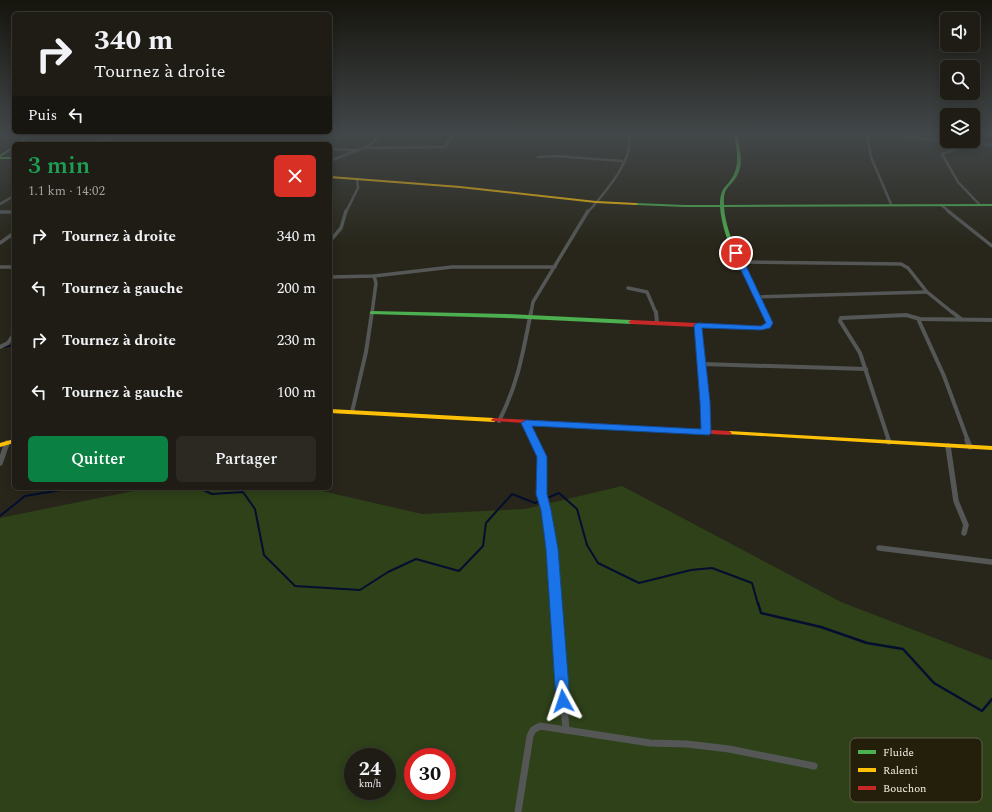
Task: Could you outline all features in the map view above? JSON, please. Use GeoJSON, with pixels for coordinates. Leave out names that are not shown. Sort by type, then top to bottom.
{"type":"FeatureCollection","features":[{"type":"Feature","properties":{"kind":"main road"},"geometry":{"type":"LineString","coordinates":[[372,313],[530,317],[761,328],[768,326],[770,323],[731,243],[726,228],[722,207],[723,192],[735,177],[737,171]]}},
{"type":"Feature","properties":{"kind":"main road"},"geometry":{"type":"LineString","coordinates":[[332,177],[460,187],[596,202],[722,207],[891,204],[992,205]]}},
{"type":"Feature","properties":{"kind":"main road"},"geometry":{"type":"LineString","coordinates":[[332,411],[992,448]]}},
{"type":"Feature","properties":{"kind":"main road"},"geometry":{"type":"LineString","coordinates":[[0,445],[12,442]]}},
{"type":"Feature","properties":{"kind":"street"},"geometry":{"type":"LineString","coordinates":[[499,421],[510,400],[520,370],[534,302],[587,213],[610,187],[617,171]]}},
{"type":"Feature","properties":{"kind":"street"},"geometry":{"type":"LineString","coordinates":[[877,171],[891,204]]}},
{"type":"Feature","properties":{"kind":"street"},"geometry":{"type":"LineString","coordinates":[[952,171],[958,182],[980,205]]}},
{"type":"Feature","properties":{"kind":"street"},"geometry":{"type":"LineString","coordinates":[[332,239],[341,228],[346,212],[358,188],[357,179]]}},
{"type":"Feature","properties":{"kind":"street"},"geometry":{"type":"LineString","coordinates":[[0,204],[12,197]]}},
{"type":"Feature","properties":{"kind":"street"},"geometry":{"type":"LineString","coordinates":[[941,205],[975,234],[992,246]]}},
{"type":"Feature","properties":{"kind":"street"},"geometry":{"type":"LineString","coordinates":[[0,212],[12,212]]}},
{"type":"Feature","properties":{"kind":"street"},"geometry":{"type":"LineString","coordinates":[[0,243],[12,234]]}},
{"type":"Feature","properties":{"kind":"street"},"geometry":{"type":"LineString","coordinates":[[741,262],[901,264],[908,268],[927,292],[961,319]]}},
{"type":"Feature","properties":{"kind":"street"},"geometry":{"type":"LineString","coordinates":[[0,267],[12,268]]}},
{"type":"Feature","properties":{"kind":"street"},"geometry":{"type":"LineString","coordinates":[[332,277],[374,276],[452,268],[555,267]]}},
{"type":"Feature","properties":{"kind":"street"},"geometry":{"type":"LineString","coordinates":[[352,412],[366,352],[376,282],[374,276]]}},
{"type":"Feature","properties":{"kind":"street"},"geometry":{"type":"LineString","coordinates":[[628,288],[647,292],[656,310],[657,323]]}},
{"type":"Feature","properties":{"kind":"street"},"geometry":{"type":"LineString","coordinates":[[758,297],[927,292]]}},
{"type":"Feature","properties":{"kind":"street"},"geometry":{"type":"LineString","coordinates":[[889,442],[860,353],[840,321],[841,318],[906,315],[920,320],[961,319],[991,321]]}},
{"type":"Feature","properties":{"kind":"street"},"geometry":{"type":"LineString","coordinates":[[920,320],[919,322],[923,332],[941,368],[970,447]]}},
{"type":"Feature","properties":{"kind":"street"},"geometry":{"type":"LineString","coordinates":[[698,325],[706,433]]}},
{"type":"Feature","properties":{"kind":"street"},"geometry":{"type":"LineString","coordinates":[[0,346],[8,343],[12,337]]}},
{"type":"Feature","properties":{"kind":"street"},"geometry":{"type":"LineString","coordinates":[[702,364],[866,369]]}},
{"type":"Feature","properties":{"kind":"street"},"geometry":{"type":"LineString","coordinates":[[526,423],[542,457],[541,494],[546,510],[552,549],[566,730]]}},
{"type":"Feature","properties":{"kind":"street"},"geometry":{"type":"LineString","coordinates":[[0,463],[7,443]]}},
{"type":"Feature","properties":{"kind":"street"},"geometry":{"type":"LineString","coordinates":[[948,446],[956,501],[962,512],[966,525],[964,533]]}},
{"type":"Feature","properties":{"kind":"street"},"geometry":{"type":"LineString","coordinates":[[879,548],[992,562]]}},
{"type":"Feature","properties":{"kind":"street"},"geometry":{"type":"LineString","coordinates":[[518,812],[531,731],[536,727],[543,726],[650,743],[687,744],[729,749],[814,766]]}},
{"type":"Feature","properties":{"kind":"green space"},"geometry":{"type":"Polygon","coordinates":[[[622,486],[841,602],[992,660],[992,812],[0,812],[0,518],[138,490],[318,490],[422,514],[525,509],[622,486]]]}},
{"type":"Feature","properties":{"kind":"waterway"},"geometry":{"type":"LineString","coordinates":[[4,347],[12,345]]}},
{"type":"Feature","properties":{"kind":"waterway"},"geometry":{"type":"LineString","coordinates":[[0,516],[25,496],[61,490]]}},
{"type":"Feature","properties":{"kind":"waterway"},"geometry":{"type":"LineString","coordinates":[[203,490],[212,494],[243,492],[255,509],[264,555],[295,586],[360,590],[388,572],[416,559],[459,571],[483,546],[486,523],[512,494],[535,503],[559,493],[577,509],[587,545],[598,563],[639,583],[691,570],[712,568],[752,583],[758,604]]}},
{"type":"Feature","properties":{"kind":"waterway"},"geometry":{"type":"LineString","coordinates":[[758,603],[761,613],[821,627],[867,643],[903,649],[934,683],[982,711],[992,699]]}},
{"type":"Feature","properties":{"kind":"traffic: fast"},"geometry":{"type":"LineString","coordinates":[[737,171],[734,178],[723,192],[722,214],[733,248],[748,279]]}},
{"type":"Feature","properties":{"kind":"traffic: fast"},"geometry":{"type":"LineString","coordinates":[[636,204],[684,206],[992,205]]}},
{"type":"Feature","properties":{"kind":"traffic: fast"},"geometry":{"type":"LineString","coordinates":[[372,313],[506,316],[631,322]]}},
{"type":"Feature","properties":{"kind":"traffic: slow"},"geometry":{"type":"LineString","coordinates":[[332,177],[460,187],[596,202],[636,204]]}},
{"type":"Feature","properties":{"kind":"traffic: slow"},"geometry":{"type":"LineString","coordinates":[[332,411],[494,420]]}},
{"type":"Feature","properties":{"kind":"traffic: slow"},"geometry":{"type":"LineString","coordinates":[[729,433],[992,448]]}},
{"type":"Feature","properties":{"kind":"traffic: slow"},"geometry":{"type":"LineString","coordinates":[[0,445],[12,442]]}},
{"type":"Feature","properties":{"kind":"traffic: jam"},"geometry":{"type":"LineString","coordinates":[[631,322],[761,328],[768,327],[770,323],[748,279]]}},
{"type":"Feature","properties":{"kind":"traffic: jam"},"geometry":{"type":"LineString","coordinates":[[494,420],[729,433]]}},
{"type":"Feature","properties":{"kind":"route"},"geometry":{"type":"LineString","coordinates":[[563,701],[552,549],[546,510],[541,494],[542,457],[526,423],[706,433],[705,402],[698,325],[761,328],[768,326],[770,323],[736,253]]}}]}
